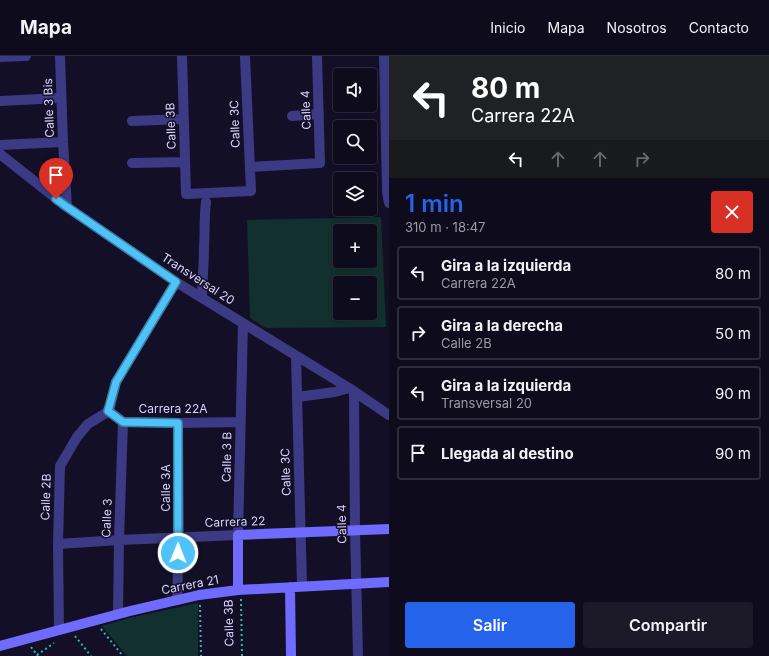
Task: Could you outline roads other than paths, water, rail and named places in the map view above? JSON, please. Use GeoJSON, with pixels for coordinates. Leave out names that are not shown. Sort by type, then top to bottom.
{"type":"FeatureCollection","features":[{"type":"Feature","properties":{"kind":"street"},"geometry":{"type":"LineString","coordinates":[[0,57],[26,56]]}},
{"type":"Feature","properties":{"kind":"street","name":"Calle 3 Bis"},"geometry":{"type":"LineString","coordinates":[[60,56],[62,142],[67,207]]}},
{"type":"Feature","properties":{"kind":"street","name":"Calle 3B"},"geometry":{"type":"LineString","coordinates":[[182,56],[186,194],[251,191]]}},
{"type":"Feature","properties":{"kind":"street","name":"Calle 3C"},"geometry":{"type":"LineString","coordinates":[[245,56],[251,191]]}},
{"type":"Feature","properties":{"kind":"street","name":"Calle 4"},"geometry":{"type":"LineString","coordinates":[[250,167],[320,164],[317,56]]}},
{"type":"Feature","properties":{"kind":"street"},"geometry":{"type":"LineString","coordinates":[[384,56],[387,191],[389,203]]}},
{"type":"Feature","properties":{"kind":"street"},"geometry":{"type":"LineString","coordinates":[[0,101],[61,98]]}},
{"type":"Feature","properties":{"kind":"street"},"geometry":{"type":"LineString","coordinates":[[292,116],[319,114]]}},
{"type":"Feature","properties":{"kind":"street"},"geometry":{"type":"LineString","coordinates":[[132,121],[183,119]]}},
{"type":"Feature","properties":{"kind":"street"},"geometry":{"type":"LineString","coordinates":[[0,145],[62,142]]}},
{"type":"Feature","properties":{"kind":"street","name":"Transversal 20"},"geometry":{"type":"LineString","coordinates":[[0,154],[67,207],[176,282],[389,415]]}},
{"type":"Feature","properties":{"kind":"street"},"geometry":{"type":"LineString","coordinates":[[132,163],[184,162]]}},
{"type":"Feature","properties":{"kind":"street"},"geometry":{"type":"LineString","coordinates":[[202,298],[204,217],[206,202]]}},
{"type":"Feature","properties":{"kind":"street"},"geometry":{"type":"LineString","coordinates":[[108,411],[116,382],[176,282]]}},
{"type":"Feature","properties":{"kind":"street","name":"Calle 3 B"},"geometry":{"type":"LineString","coordinates":[[240,590],[238,535],[242,323]]}},
{"type":"Feature","properties":{"kind":"street","name":"Calle 3C"},"geometry":{"type":"LineString","coordinates":[[296,356],[302,586]]}},
{"type":"Feature","properties":{"kind":"street"},"geometry":{"type":"LineString","coordinates":[[297,397],[351,390]]}},
{"type":"Feature","properties":{"kind":"street","name":"Calle 4"},"geometry":{"type":"LineString","coordinates":[[351,390],[358,656]]}},
{"type":"Feature","properties":{"kind":"street","name":"Carrera 22A"},"geometry":{"type":"LineString","coordinates":[[108,411],[123,422],[240,422]]}},
{"type":"Feature","properties":{"kind":"street","name":"Calle 2B"},"geometry":{"type":"LineString","coordinates":[[64,629],[58,544],[60,466],[77,436],[88,424],[108,411]]}},
{"type":"Feature","properties":{"kind":"street","name":"Calle 3"},"geometry":{"type":"LineString","coordinates":[[118,614],[123,422]]}},
{"type":"Feature","properties":{"kind":"street","name":"Calle 3A"},"geometry":{"type":"LineString","coordinates":[[177,600],[179,537],[178,423]]}},
{"type":"Feature","properties":{"kind":"street","name":"Carrera 22"},"geometry":{"type":"LineString","coordinates":[[58,544],[179,537],[389,529]]}},
{"type":"Feature","properties":{"kind":"street","name":"Carrera 21"},"geometry":{"type":"LineString","coordinates":[[0,646],[118,614],[200,595],[240,590],[389,582]]}},
{"type":"Feature","properties":{"kind":"street"},"geometry":{"type":"LineString","coordinates":[[290,587],[290,656]]}}]}
